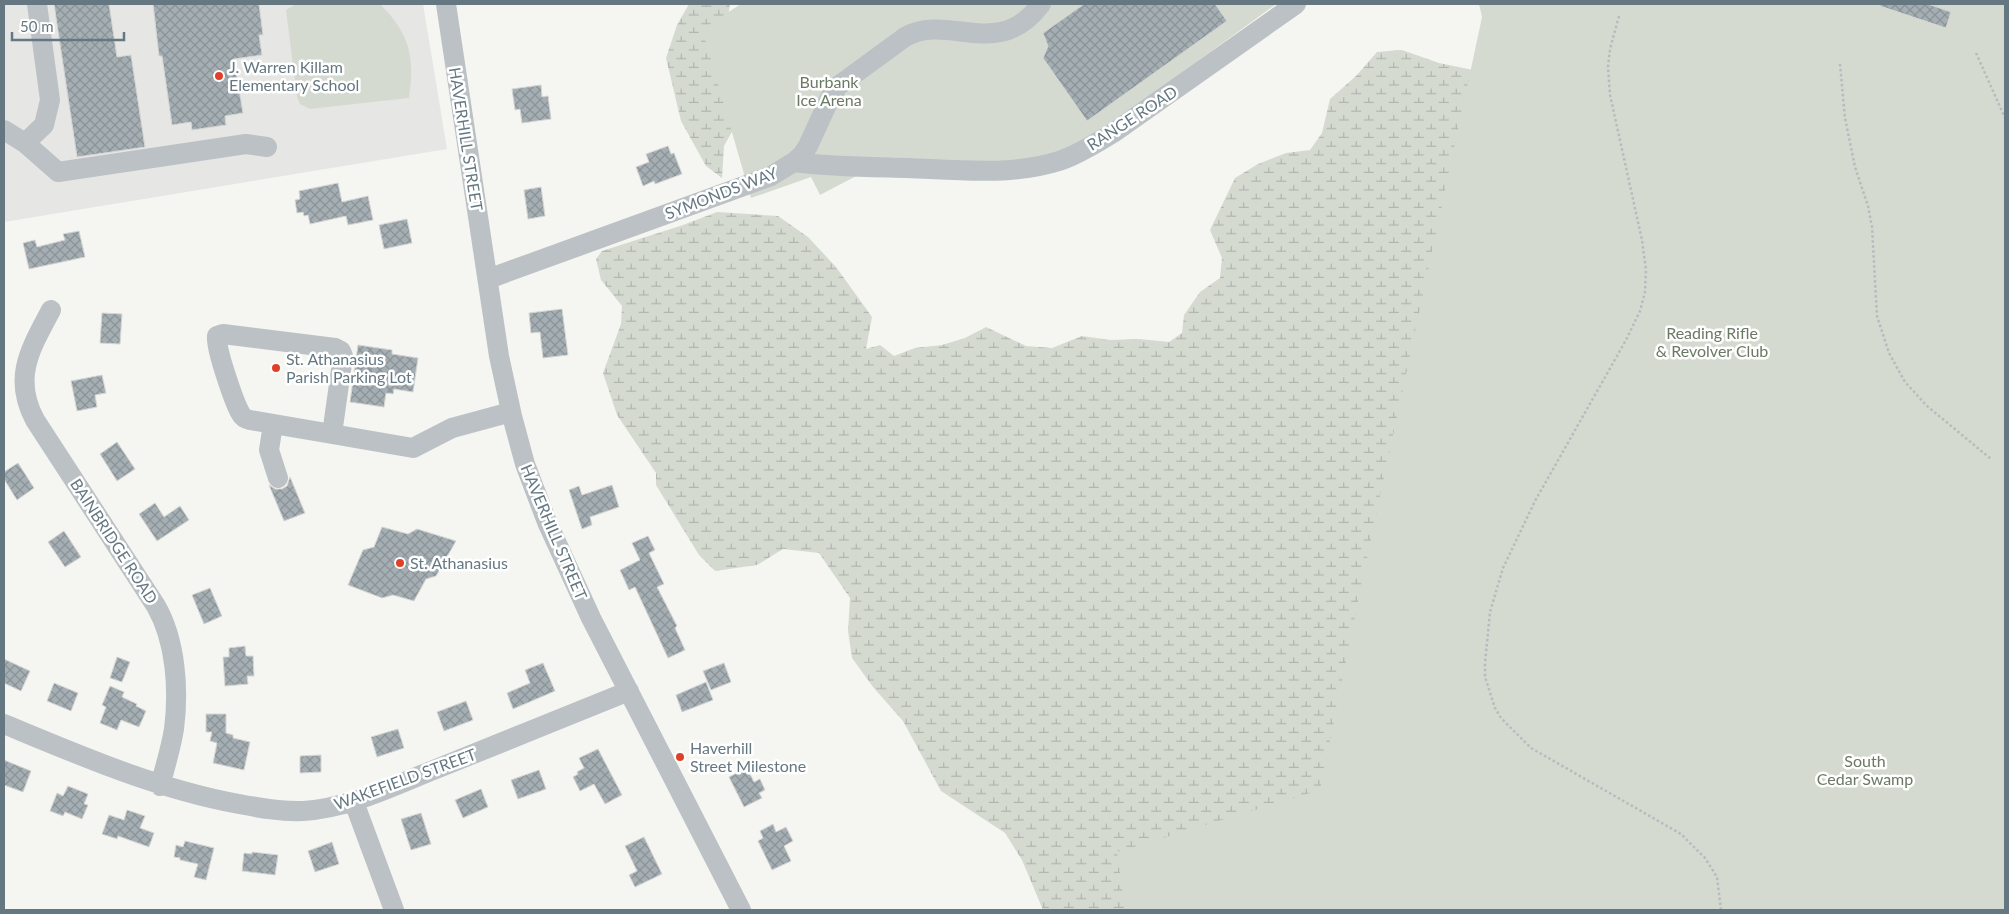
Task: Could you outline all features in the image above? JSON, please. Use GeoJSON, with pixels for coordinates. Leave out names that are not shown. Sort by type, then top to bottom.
{"type":"FeatureCollection","features":[{"type":"Feature","properties":{"kind":"street"},"geometry":{"type":"LineString","coordinates":[[25,143],[44,125],[50,100],[37,4]]}},
{"type":"Feature","properties":{"kind":"street","name":"HAVERHILL STREET"},"geometry":{"type":"LineString","coordinates":[[446,4],[499,356],[525,464],[541,509],[591,618],[741,910]]}},
{"type":"Feature","properties":{"kind":"street","name":"SYMONDS WAY"},"geometry":{"type":"LineString","coordinates":[[488,279],[771,176],[794,162],[808,146],[830,98],[838,86],[905,37],[925,30],[985,34],[999,32],[1019,24],[1041,4]]}},
{"type":"Feature","properties":{"kind":"street","name":"RANGE ROAD"},"geometry":{"type":"LineString","coordinates":[[794,162],[814,165],[913,169],[1004,170],[1060,160],[1089,148],[1113,133],[1296,4]]}},
{"type":"Feature","properties":{"kind":"street"},"geometry":{"type":"LineString","coordinates":[[4,130],[25,143],[58,172],[246,144],[267,148]]}},
{"type":"Feature","properties":{"kind":"street","name":"BAINBRIDGE ROAD"},"geometry":{"type":"LineString","coordinates":[[51,310],[26,362],[24,392],[35,420],[156,606],[166,628],[174,668],[175,715],[171,743],[160,786]]}},
{"type":"Feature","properties":{"kind":"street"},"geometry":{"type":"LineString","coordinates":[[332,434],[343,356],[340,350],[326,346],[223,334],[218,335],[215,342],[241,414],[248,420],[414,448],[452,428],[511,412]]}},
{"type":"Feature","properties":{"kind":"street"},"geometry":{"type":"LineString","coordinates":[[274,424],[269,450],[278,478]]}},
{"type":"Feature","properties":{"kind":"street","name":"WAKEFIELD STREET"},"geometry":{"type":"LineString","coordinates":[[4,724],[123,773],[160,786],[205,798],[280,810],[313,810],[354,802],[629,691]]}},
{"type":"Feature","properties":{"kind":"street"},"geometry":{"type":"LineString","coordinates":[[354,802],[394,910]]}},
{"type":"Feature","properties":{"kind":"path"},"geometry":{"type":"LineString","coordinates":[[1619,16],[1610,49],[1608,67],[1610,95],[1642,240],[1646,270],[1644,292],[1640,311],[1626,340],[1535,501],[1503,568],[1490,612],[1485,663],[1486,677],[1495,708],[1501,718],[1531,748],[1681,834],[1705,858],[1716,878],[1721,910]]}},
{"type":"Feature","properties":{"kind":"path"},"geometry":{"type":"LineString","coordinates":[[1976,53],[2005,118]]}},
{"type":"Feature","properties":{"kind":"path"},"geometry":{"type":"LineString","coordinates":[[1840,64],[1845,118],[1855,167],[1868,206],[1872,226],[1877,316],[1889,353],[1905,382],[1927,406],[1992,459]]}},
{"type":"Feature","properties":{"kind":"shaded area","name":"J. Warren Killam Elementary School"},"geometry":{"type":"Polygon","coordinates":[[[4,4],[423,4],[447,149],[4,222],[4,4]]]}},
{"type":"Feature","properties":{"kind":"green space"},"geometry":{"type":"Polygon","coordinates":[[[296,4],[380,4],[398,26],[408,47],[411,70],[409,98],[310,109],[300,104],[297,97],[286,10],[296,4]]]}},
{"type":"Feature","properties":{"kind":"green space"},"geometry":{"type":"Polygon","coordinates":[[[689,4],[730,4],[727,23],[748,103],[724,146],[722,178],[706,166],[681,121],[666,58],[677,25],[689,4]]]}},
{"type":"Feature","properties":{"kind":"green space","name":"Burbank Ice Arena"},"geometry":{"type":"Polygon","coordinates":[[[741,4],[1276,4],[1087,142],[1028,162],[881,163],[820,195],[811,177],[751,198],[702,29],[741,4]]]}},
{"type":"Feature","properties":{"kind":"green space","name":"Reading Rifle & Revolver Club"},"geometry":{"type":"Polygon","coordinates":[[[1479,4],[2005,4],[2005,910],[1125,910],[1117,852],[1320,790],[1368,553],[1482,17],[1479,4]]]}},
{"type":"Feature","properties":{"kind":"green space"},"geometry":{"type":"Polygon","coordinates":[[[1402,50],[1439,63],[1478,71],[1690,910],[1043,910],[1022,860],[1005,833],[941,791],[903,721],[873,687],[852,658],[848,631],[850,598],[819,553],[783,549],[757,565],[715,571],[699,555],[656,485],[656,473],[617,415],[603,373],[621,324],[622,306],[601,280],[596,259],[602,251],[717,212],[778,216],[808,237],[836,267],[872,317],[866,349],[880,345],[894,356],[915,348],[942,345],[965,338],[986,327],[1026,346],[1052,348],[1082,336],[1110,340],[1139,339],[1169,342],[1182,333],[1184,315],[1200,292],[1220,278],[1222,258],[1210,230],[1235,178],[1258,164],[1286,153],[1310,150],[1322,133],[1330,99],[1356,76],[1377,52],[1402,50]]]}},
{"type":"Feature","properties":{"kind":"building"},"geometry":{"type":"Polygon","coordinates":[[[54,4],[109,4],[117,57],[131,55],[145,147],[77,157],[54,4]]]}},
{"type":"Feature","properties":{"kind":"building"},"geometry":{"type":"Polygon","coordinates":[[[153,4],[259,4],[263,35],[259,35],[262,55],[234,59],[243,113],[225,116],[226,125],[192,130],[191,122],[172,125],[162,56],[159,56],[153,4]]]}},
{"type":"Feature","properties":{"kind":"building"},"geometry":{"type":"Polygon","coordinates":[[[1084,4],[1215,4],[1227,21],[1087,121],[1043,58],[1048,46],[1043,33],[1084,4]]]}},
{"type":"Feature","properties":{"kind":"building"},"geometry":{"type":"Polygon","coordinates":[[[1880,4],[1928,4],[1951,12],[1946,28],[1880,6],[1880,4]]]}},
{"type":"Feature","properties":{"kind":"building"},"geometry":{"type":"Polygon","coordinates":[[[541,85],[542,97],[548,96],[551,119],[522,123],[520,109],[515,110],[512,89],[541,85]]]}},
{"type":"Feature","properties":{"kind":"building"},"geometry":{"type":"Polygon","coordinates":[[[668,146],[671,154],[674,153],[682,174],[655,184],[654,181],[643,186],[636,167],[649,162],[646,154],[668,146]]]}},
{"type":"Feature","properties":{"kind":"building"},"geometry":{"type":"Polygon","coordinates":[[[338,183],[342,202],[368,196],[373,220],[348,225],[346,216],[310,224],[308,215],[304,216],[303,212],[297,213],[295,200],[300,199],[299,191],[338,183]]]}},
{"type":"Feature","properties":{"kind":"building"},"geometry":{"type":"Polygon","coordinates":[[[541,187],[545,216],[528,219],[524,190],[541,187]]]}},
{"type":"Feature","properties":{"kind":"building"},"geometry":{"type":"Polygon","coordinates":[[[407,219],[412,243],[384,249],[379,225],[407,219]]]}},
{"type":"Feature","properties":{"kind":"building"},"geometry":{"type":"Polygon","coordinates":[[[79,231],[85,257],[29,269],[23,243],[35,240],[37,247],[65,240],[63,234],[79,231]]]}},
{"type":"Feature","properties":{"kind":"building"},"geometry":{"type":"Polygon","coordinates":[[[562,309],[568,355],[543,358],[540,332],[531,333],[529,313],[562,309]]]}},
{"type":"Feature","properties":{"kind":"building"},"geometry":{"type":"Polygon","coordinates":[[[102,313],[122,314],[120,344],[100,343],[102,313]]]}},
{"type":"Feature","properties":{"kind":"building"},"geometry":{"type":"Polygon","coordinates":[[[358,345],[392,350],[392,354],[418,358],[413,392],[394,389],[393,394],[386,393],[384,407],[350,402],[358,345]]]}},
{"type":"Feature","properties":{"kind":"building"},"geometry":{"type":"Polygon","coordinates":[[[102,375],[106,393],[95,395],[97,407],[77,411],[71,381],[102,375]]]}},
{"type":"Feature","properties":{"kind":"building"},"geometry":{"type":"Polygon","coordinates":[[[117,442],[135,469],[117,481],[100,454],[117,442]]]}},
{"type":"Feature","properties":{"kind":"building"},"geometry":{"type":"Polygon","coordinates":[[[18,463],[34,488],[17,500],[4,479],[4,472],[18,463]]]}},
{"type":"Feature","properties":{"kind":"building"},"geometry":{"type":"Polygon","coordinates":[[[290,477],[305,513],[284,521],[269,485],[275,489],[282,489],[287,486],[290,477]]]}},
{"type":"Feature","properties":{"kind":"building"},"geometry":{"type":"Polygon","coordinates":[[[612,485],[619,507],[590,517],[592,525],[582,529],[569,490],[579,486],[582,495],[612,485]]]}},
{"type":"Feature","properties":{"kind":"building"},"geometry":{"type":"Polygon","coordinates":[[[155,503],[164,517],[180,506],[189,520],[157,541],[139,514],[155,503]]]}},
{"type":"Feature","properties":{"kind":"building","name":"St. Athanasius"},"geometry":{"type":"Polygon","coordinates":[[[382,527],[408,534],[417,529],[456,541],[436,576],[426,579],[414,601],[393,595],[382,598],[348,585],[363,550],[374,547],[382,527]]]}},
{"type":"Feature","properties":{"kind":"building"},"geometry":{"type":"Polygon","coordinates":[[[64,531],[81,557],[65,567],[48,542],[64,531]]]}},
{"type":"Feature","properties":{"kind":"building"},"geometry":{"type":"Polygon","coordinates":[[[648,536],[655,550],[649,553],[664,584],[657,587],[677,626],[675,628],[685,650],[668,658],[635,587],[629,590],[620,570],[640,560],[632,543],[648,536]]]}},
{"type":"Feature","properties":{"kind":"building"},"geometry":{"type":"Polygon","coordinates":[[[210,588],[222,616],[204,624],[192,595],[210,588]]]}},
{"type":"Feature","properties":{"kind":"building"},"geometry":{"type":"Polygon","coordinates":[[[245,646],[246,656],[253,656],[254,676],[247,676],[248,684],[225,686],[223,657],[229,657],[229,648],[245,646]]]}},
{"type":"Feature","properties":{"kind":"building"},"geometry":{"type":"Polygon","coordinates":[[[117,657],[130,662],[122,682],[110,678],[117,657]]]}},
{"type":"Feature","properties":{"kind":"building"},"geometry":{"type":"Polygon","coordinates":[[[4,659],[30,671],[21,691],[4,683],[4,659]]]}},
{"type":"Feature","properties":{"kind":"building"},"geometry":{"type":"Polygon","coordinates":[[[543,663],[555,691],[513,709],[507,693],[530,683],[525,670],[543,663]]]}},
{"type":"Feature","properties":{"kind":"building"},"geometry":{"type":"Polygon","coordinates":[[[724,663],[731,682],[711,690],[703,671],[724,663]]]}},
{"type":"Feature","properties":{"kind":"building"},"geometry":{"type":"Polygon","coordinates":[[[706,682],[713,700],[682,712],[676,695],[706,682]]]}},
{"type":"Feature","properties":{"kind":"building"},"geometry":{"type":"Polygon","coordinates":[[[54,683],[78,693],[71,711],[47,701],[54,683]]]}},
{"type":"Feature","properties":{"kind":"building"},"geometry":{"type":"Polygon","coordinates":[[[110,686],[124,692],[122,697],[137,704],[136,706],[146,711],[139,727],[121,720],[117,730],[100,723],[106,707],[102,705],[110,686]]]}},
{"type":"Feature","properties":{"kind":"building"},"geometry":{"type":"Polygon","coordinates":[[[466,701],[473,720],[444,731],[437,712],[466,701]]]}},
{"type":"Feature","properties":{"kind":"building"},"geometry":{"type":"Polygon","coordinates":[[[206,714],[226,714],[226,733],[233,735],[233,738],[250,742],[244,770],[213,763],[217,743],[210,741],[212,732],[206,732],[206,714]]]}},
{"type":"Feature","properties":{"kind":"building"},"geometry":{"type":"Polygon","coordinates":[[[398,729],[404,748],[377,757],[371,737],[398,729]]]}},
{"type":"Feature","properties":{"kind":"building"},"geometry":{"type":"Polygon","coordinates":[[[598,749],[622,795],[605,804],[594,784],[580,791],[573,777],[584,768],[579,758],[598,749]]]}},
{"type":"Feature","properties":{"kind":"building"},"geometry":{"type":"Polygon","coordinates":[[[321,755],[321,772],[300,773],[300,756],[321,755]]]}},
{"type":"Feature","properties":{"kind":"building"},"geometry":{"type":"Polygon","coordinates":[[[4,760],[31,771],[23,792],[4,785],[4,760]]]}},
{"type":"Feature","properties":{"kind":"building"},"geometry":{"type":"Polygon","coordinates":[[[747,768],[754,782],[760,779],[765,790],[759,793],[762,798],[744,807],[729,777],[747,768]]]}},
{"type":"Feature","properties":{"kind":"building"},"geometry":{"type":"Polygon","coordinates":[[[539,770],[546,789],[518,799],[511,780],[539,770]]]}},
{"type":"Feature","properties":{"kind":"building"},"geometry":{"type":"Polygon","coordinates":[[[68,786],[88,794],[84,804],[88,805],[82,819],[65,812],[63,816],[50,811],[57,793],[63,796],[68,786]]]}},
{"type":"Feature","properties":{"kind":"building"},"geometry":{"type":"Polygon","coordinates":[[[481,789],[488,807],[463,818],[455,800],[481,789]]]}},
{"type":"Feature","properties":{"kind":"building"},"geometry":{"type":"Polygon","coordinates":[[[127,810],[145,816],[140,828],[154,833],[149,847],[118,836],[117,839],[102,834],[109,815],[124,820],[127,810]]]}},
{"type":"Feature","properties":{"kind":"building"},"geometry":{"type":"Polygon","coordinates":[[[421,813],[431,844],[411,850],[401,819],[421,813]]]}},
{"type":"Feature","properties":{"kind":"building"},"geometry":{"type":"Polygon","coordinates":[[[773,824],[776,832],[786,827],[793,841],[784,846],[791,861],[772,870],[758,841],[763,838],[760,831],[773,824]]]}},
{"type":"Feature","properties":{"kind":"building"},"geometry":{"type":"Polygon","coordinates":[[[644,837],[662,874],[635,887],[629,875],[637,871],[625,846],[644,837]]]}},
{"type":"Feature","properties":{"kind":"building"},"geometry":{"type":"Polygon","coordinates":[[[185,841],[214,848],[206,880],[194,877],[198,864],[174,857],[176,845],[183,847],[185,841]]]}},
{"type":"Feature","properties":{"kind":"building"},"geometry":{"type":"Polygon","coordinates":[[[332,842],[339,864],[315,872],[308,851],[332,842]]]}},
{"type":"Feature","properties":{"kind":"building"},"geometry":{"type":"Polygon","coordinates":[[[252,852],[278,855],[275,875],[242,871],[244,853],[252,854],[252,852]]]}},
{"type":"Feature","properties":{"kind":"place","name":"J. Warren Killam Elementary School"},"geometry":{"type":"Point","coordinates":[219,76]}},
{"type":"Feature","properties":{"kind":"place","name":"St. Athanasius Parish Parking Lot"},"geometry":{"type":"Point","coordinates":[276,368]}},
{"type":"Feature","properties":{"kind":"place","name":"St. Athanasius"},"geometry":{"type":"Point","coordinates":[400,563]}},
{"type":"Feature","properties":{"kind":"place","name":"Haverhill Street Milestone"},"geometry":{"type":"Point","coordinates":[680,757]}},
{"type":"Feature","properties":{"kind":"park label","name":"South Cedar Swamp"},"geometry":{"type":"Point","coordinates":[1865,770]}}]}
